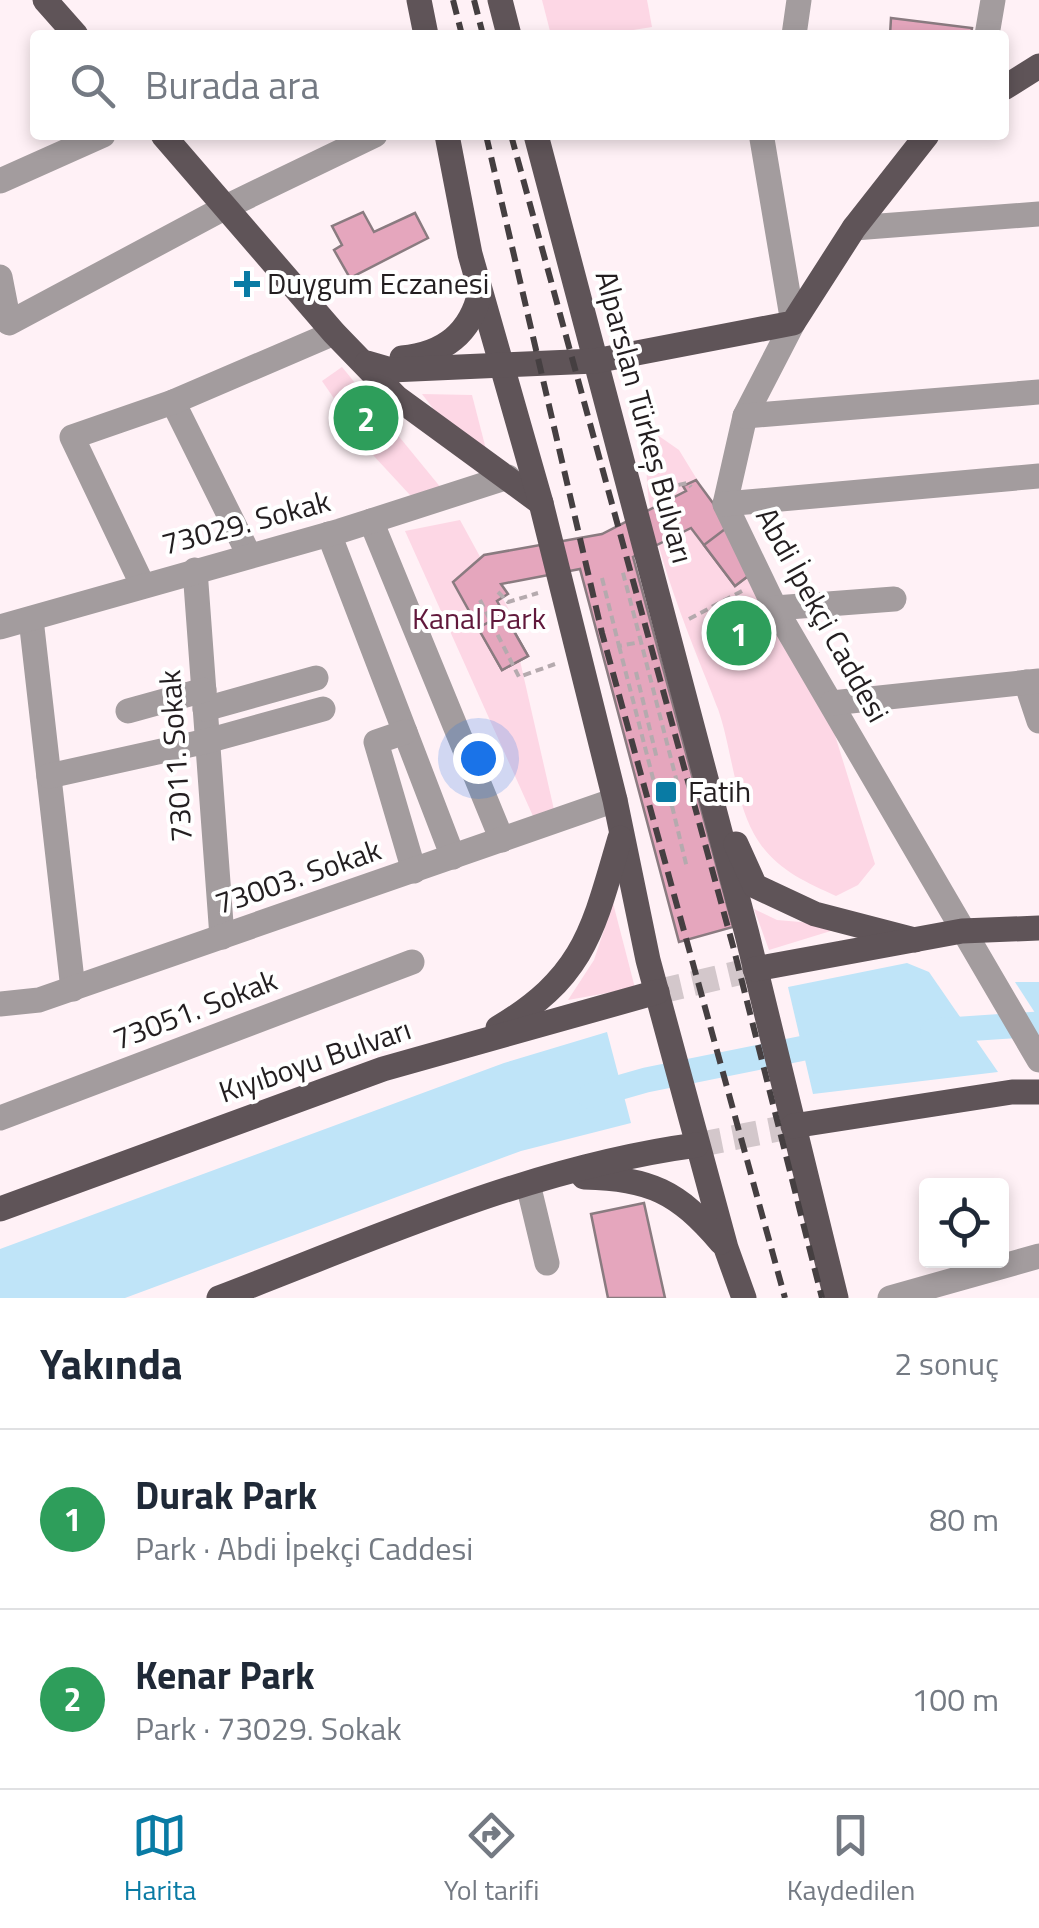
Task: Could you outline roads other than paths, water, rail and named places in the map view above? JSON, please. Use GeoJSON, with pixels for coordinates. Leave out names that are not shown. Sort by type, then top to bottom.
{"type":"FeatureCollection","features":[{"type":"Feature","properties":{"kind":"main road"},"geometry":{"type":"LineString","coordinates":[[45,0],[72,30]]}},
{"type":"Feature","properties":{"kind":"main road"},"geometry":{"type":"LineString","coordinates":[[409,0],[424,30]]}},
{"type":"Feature","properties":{"kind":"main road"},"geometry":{"type":"LineString","coordinates":[[419,0],[425,30]]}},
{"type":"Feature","properties":{"kind":"main road"},"geometry":{"type":"LineString","coordinates":[[500,0],[508,30]]}},
{"type":"Feature","properties":{"kind":"main road"},"geometry":{"type":"LineString","coordinates":[[1009,85],[1039,66]]}},
{"type":"Feature","properties":{"kind":"main road"},"geometry":{"type":"LineString","coordinates":[[167,140],[334,333],[368,363],[396,397],[541,504]]}},
{"type":"Feature","properties":{"kind":"main road"},"geometry":{"type":"LineString","coordinates":[[447,140],[480,292],[541,504],[686,1109],[744,1298]]}},
{"type":"Feature","properties":{"kind":"main road","name":"Alparslan Türkeş Bulvarı"},"geometry":{"type":"LineString","coordinates":[[537,140],[706,776],[836,1298]]}},
{"type":"Feature","properties":{"kind":"main road","name":"Abdi İpekçi Caddesi"},"geometry":{"type":"LineString","coordinates":[[793,324],[854,228],[923,140]]}},
{"type":"Feature","properties":{"kind":"main road"},"geometry":{"type":"LineString","coordinates":[[368,363],[420,356],[456,340],[475,316],[480,292]]}},
{"type":"Feature","properties":{"kind":"main road"},"geometry":{"type":"LineString","coordinates":[[368,363],[392,370],[595,361],[793,324]]}},
{"type":"Feature","properties":{"kind":"main road"},"geometry":{"type":"LineString","coordinates":[[706,776],[755,886],[816,914],[914,940]]}},
{"type":"Feature","properties":{"kind":"main road"},"geometry":{"type":"LineString","coordinates":[[470,1044],[528,1010],[566,976],[592,934],[622,834]]}},
{"type":"Feature","properties":{"kind":"main road"},"geometry":{"type":"LineString","coordinates":[[755,968],[914,940],[959,925],[1039,928]]}},
{"type":"Feature","properties":{"kind":"main road","name":"Kıyıboyu Bulvarı"},"geometry":{"type":"LineString","coordinates":[[0,1208],[384,1069],[657,992]]}},
{"type":"Feature","properties":{"kind":"main road"},"geometry":{"type":"LineString","coordinates":[[793,1126],[1012,1092],[1039,1092]]}},
{"type":"Feature","properties":{"kind":"main road"},"geometry":{"type":"LineString","coordinates":[[219,1298],[528,1184],[640,1153],[697,1145]]}},
{"type":"Feature","properties":{"kind":"main road"},"geometry":{"type":"LineString","coordinates":[[559,1176],[630,1178],[672,1193],[726,1248]]}},
{"type":"Feature","properties":{"kind":"street"},"geometry":{"type":"LineString","coordinates":[[795,30],[800,0]]}},
{"type":"Feature","properties":{"kind":"street"},"geometry":{"type":"LineString","coordinates":[[988,30],[993,0]]}},
{"type":"Feature","properties":{"kind":"street"},"geometry":{"type":"LineString","coordinates":[[0,181],[92,140]]}},
{"type":"Feature","properties":{"kind":"street"},"geometry":{"type":"LineString","coordinates":[[0,277],[9,323],[226,207],[365,140]]}},
{"type":"Feature","properties":{"kind":"street"},"geometry":{"type":"LineString","coordinates":[[762,140],[793,324]]}},
{"type":"Feature","properties":{"kind":"street"},"geometry":{"type":"LineString","coordinates":[[854,228],[1039,214]]}},
{"type":"Feature","properties":{"kind":"street","name":"Abdi İpekçi Caddesi"},"geometry":{"type":"LineString","coordinates":[[793,324],[744,416],[724,504],[775,608],[1039,1060]]}},
{"type":"Feature","properties":{"kind":"street"},"geometry":{"type":"LineString","coordinates":[[143,586],[72,437],[172,402],[334,333]]}},
{"type":"Feature","properties":{"kind":"street"},"geometry":{"type":"LineString","coordinates":[[744,416],[1039,392]]}},
{"type":"Feature","properties":{"kind":"street"},"geometry":{"type":"LineString","coordinates":[[172,402],[249,556]]}},
{"type":"Feature","properties":{"kind":"street"},"geometry":{"type":"LineString","coordinates":[[724,504],[1039,476]]}},
{"type":"Feature","properties":{"kind":"street","name":"73029. Sokak"},"geometry":{"type":"LineString","coordinates":[[0,627],[329,534],[508,477]]}},
{"type":"Feature","properties":{"kind":"street"},"geometry":{"type":"LineString","coordinates":[[371,521],[502,840]]}},
{"type":"Feature","properties":{"kind":"street"},"geometry":{"type":"LineString","coordinates":[[329,534],[454,857]]}},
{"type":"Feature","properties":{"kind":"street","name":"73011. Sokak"},"geometry":{"type":"LineString","coordinates":[[195,570],[222,938]]}},
{"type":"Feature","properties":{"kind":"street"},"geometry":{"type":"LineString","coordinates":[[775,608],[894,598]]}},
{"type":"Feature","properties":{"kind":"street"},"geometry":{"type":"LineString","coordinates":[[31,620],[73,989]]}},
{"type":"Feature","properties":{"kind":"street"},"geometry":{"type":"LineString","coordinates":[[128,711],[316,678]]}},
{"type":"Feature","properties":{"kind":"street"},"geometry":{"type":"LineString","coordinates":[[832,703],[1032,681],[1039,721]]}},
{"type":"Feature","properties":{"kind":"street"},"geometry":{"type":"LineString","coordinates":[[49,776],[208,741],[323,709]]}},
{"type":"Feature","properties":{"kind":"street"},"geometry":{"type":"LineString","coordinates":[[406,732],[376,742],[414,871]]}},
{"type":"Feature","properties":{"kind":"street","name":"73003. Sokak"},"geometry":{"type":"LineString","coordinates":[[0,1004],[40,1000],[614,800]]}},
{"type":"Feature","properties":{"kind":"street","name":"73051. Sokak"},"geometry":{"type":"LineString","coordinates":[[0,1118],[412,962]]}},
{"type":"Feature","properties":{"kind":"street"},"geometry":{"type":"LineString","coordinates":[[528,1184],[547,1263]]}},
{"type":"Feature","properties":{"kind":"street"},"geometry":{"type":"LineString","coordinates":[[890,1298],[1039,1256]]}},
{"type":"Feature","properties":{"kind":"water"},"geometry":{"type":"Polygon","coordinates":[[[907,963],[929,972],[998,1072],[813,1094],[788,987],[907,963]]]}},
{"type":"Feature","properties":{"kind":"water"},"geometry":{"type":"Polygon","coordinates":[[[1015,982],[1039,982],[1039,1019],[1015,982]]]}},
{"type":"Feature","properties":{"kind":"water"},"geometry":{"type":"Polygon","coordinates":[[[607,1032],[631,1123],[521,1151],[125,1298],[0,1298],[0,1249],[504,1063],[607,1032]]]}},
{"type":"Feature","properties":{"kind":"waterway"},"geometry":{"type":"LineString","coordinates":[[933,1031],[1039,1024]]}},
{"type":"Feature","properties":{"kind":"waterway"},"geometry":{"type":"LineString","coordinates":[[590,1096],[646,1080],[834,1042]]}},
{"type":"Feature","properties":{"kind":"tunnel"},"geometry":{"type":"LineString","coordinates":[[657,992],[755,969]]}},
{"type":"Feature","properties":{"kind":"tunnel"},"geometry":{"type":"LineString","coordinates":[[697,1145],[793,1126]]}},
{"type":"Feature","properties":{"kind":"railway"},"geometry":{"type":"LineString","coordinates":[[453,0],[461,30]]}},
{"type":"Feature","properties":{"kind":"railway"},"geometry":{"type":"LineString","coordinates":[[474,0],[482,30]]}},
{"type":"Feature","properties":{"kind":"railway"},"geometry":{"type":"LineString","coordinates":[[487,140],[602,633],[785,1298]]}},
{"type":"Feature","properties":{"kind":"railway"},"geometry":{"type":"LineString","coordinates":[[512,140],[733,946],[822,1298]]}},
{"type":"Feature","properties":{"kind":"place","name":"Duygum Eczanesi"},"geometry":{"type":"Point","coordinates":[247,284]}},
{"type":"Feature","properties":{"kind":"place","name":"Kenar Park"},"geometry":{"type":"Point","coordinates":[366,418]}},
{"type":"Feature","properties":{"kind":"place","name":"Durak Park"},"geometry":{"type":"Point","coordinates":[739,633]}},
{"type":"Feature","properties":{"kind":"place","name":"Fatih"},"geometry":{"type":"Point","coordinates":[666,792]}},
{"type":"Feature","properties":{"kind":"park label","name":"Kanal Park"},"geometry":{"type":"Point","coordinates":[479,619]}}]}
